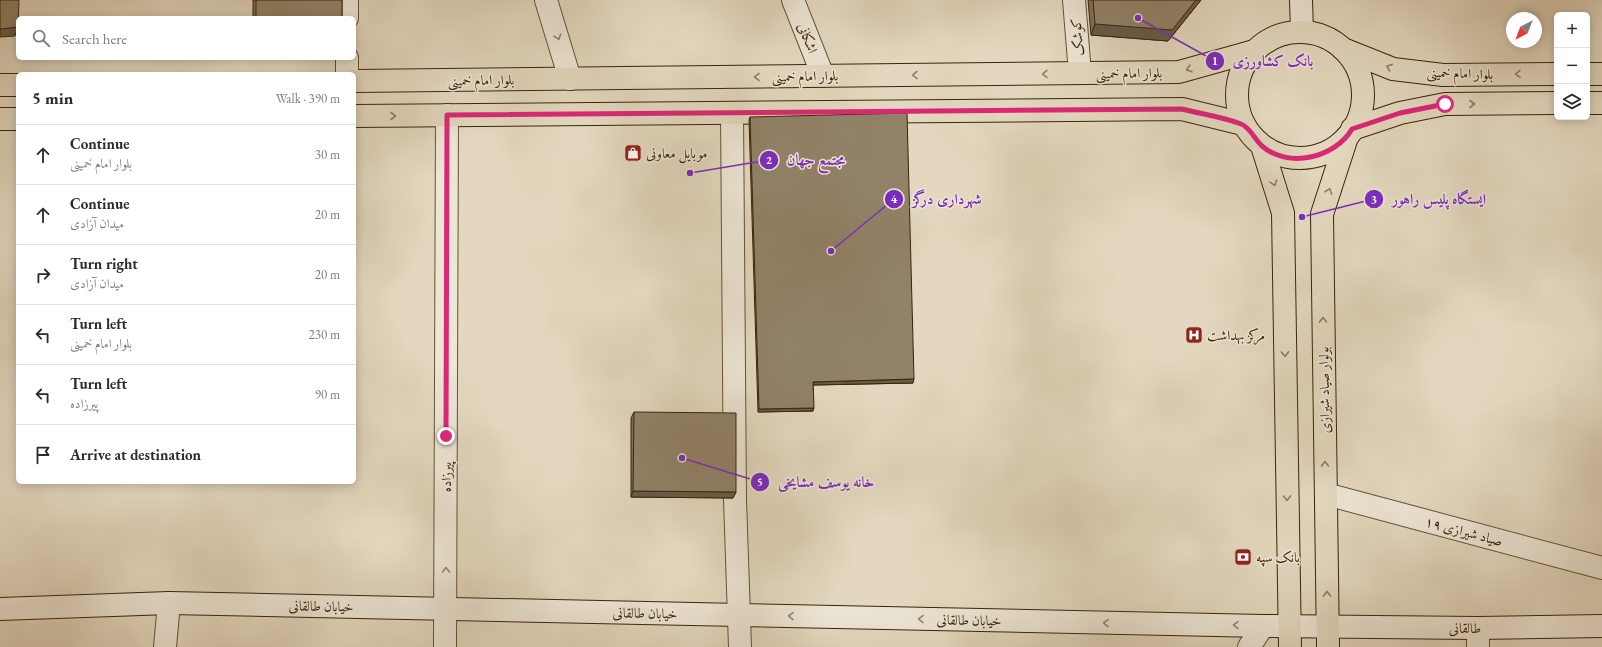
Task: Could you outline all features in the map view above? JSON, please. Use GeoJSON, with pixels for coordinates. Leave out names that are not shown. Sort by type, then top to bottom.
{"type":"FeatureCollection","features":[{"type":"Feature","properties":{"kind":"main road"},"geometry":{"type":"LineString","coordinates":[[1350,133],[1359,117],[1363,93],[1357,69],[1343,49],[1322,36],[1302,32],[1273,37],[1254,51],[1240,72],[1236,96],[1243,124],[1262,146],[1277,155],[1302,159],[1326,153],[1350,133],[1400,113],[1445,104],[1554,103]]}},
{"type":"Feature","properties":{"kind":"main road","name":"بلوار امام خمینی"},"geometry":{"type":"LineString","coordinates":[[1343,49],[1393,69],[1408,71],[1444,75],[1554,74]]}},
{"type":"Feature","properties":{"kind":"main road","name":"بلوار امام خمینی"},"geometry":{"type":"LineString","coordinates":[[356,81],[1179,72],[1254,51]]}},
{"type":"Feature","properties":{"kind":"main road"},"geometry":{"type":"LineString","coordinates":[[1590,74],[1602,74]]}},
{"type":"Feature","properties":{"kind":"main road"},"geometry":{"type":"LineString","coordinates":[[0,85],[16,85]]}},
{"type":"Feature","properties":{"kind":"main road"},"geometry":{"type":"LineString","coordinates":[[1590,103],[1602,103]]}},
{"type":"Feature","properties":{"kind":"main road"},"geometry":{"type":"LineString","coordinates":[[356,116],[1182,109],[1243,124]]}},
{"type":"Feature","properties":{"kind":"main road"},"geometry":{"type":"LineString","coordinates":[[0,119],[16,119]]}},
{"type":"Feature","properties":{"kind":"main road","name":"بولوار صیاد شیرازی"},"geometry":{"type":"LineString","coordinates":[[1328,637],[1322,214],[1350,133]]}},
{"type":"Feature","properties":{"kind":"main road"},"geometry":{"type":"LineString","coordinates":[[1262,146],[1283,213],[1290,637]]}},
{"type":"Feature","properties":{"kind":"street"},"geometry":{"type":"LineString","coordinates":[[347,0],[347,16]]}},
{"type":"Feature","properties":{"kind":"street"},"geometry":{"type":"LineString","coordinates":[[546,0],[570,79]]}},
{"type":"Feature","properties":{"kind":"street","name":"اشکانی"},"geometry":{"type":"LineString","coordinates":[[793,0],[823,76]]}},
{"type":"Feature","properties":{"kind":"street","name":"کوشک"},"geometry":{"type":"LineString","coordinates":[[1074,0],[1080,73]]}},
{"type":"Feature","properties":{"kind":"street"},"geometry":{"type":"LineString","coordinates":[[1301,0],[1302,32]]}},
{"type":"Feature","properties":{"kind":"street"},"geometry":{"type":"LineString","coordinates":[[346,72],[347,60]]}},
{"type":"Feature","properties":{"kind":"street"},"geometry":{"type":"LineString","coordinates":[[732,113],[735,499],[740,647]]}},
{"type":"Feature","properties":{"kind":"street","name":"پیرزاده"},"geometry":{"type":"LineString","coordinates":[[445,647],[447,115]]}},
{"type":"Feature","properties":{"kind":"street","name":"صیاد شیرازی ۱۹"},"geometry":{"type":"LineString","coordinates":[[1326,494],[1602,568]]}},
{"type":"Feature","properties":{"kind":"street"},"geometry":{"type":"LineString","coordinates":[[165,647],[168,603]]}},
{"type":"Feature","properties":{"kind":"street","name":"خیابان طالقانی"},"geometry":{"type":"LineString","coordinates":[[0,609],[168,603],[1263,626],[1290,637]]}},
{"type":"Feature","properties":{"kind":"street"},"geometry":{"type":"LineString","coordinates":[[1249,647],[1263,626]]}},
{"type":"Feature","properties":{"kind":"street","name":"طالقانی"},"geometry":{"type":"LineString","coordinates":[[1290,637],[1478,637],[1602,626]]}},
{"type":"Feature","properties":{"kind":"building"},"geometry":{"type":"Polygon","coordinates":[[[0,0],[19,0],[18,16],[16,16],[16,27],[0,29],[0,0]]]}},
{"type":"Feature","properties":{"kind":"building"},"geometry":{"type":"Polygon","coordinates":[[[256,0],[342,0],[342,16],[256,16],[256,0]]]}},
{"type":"Feature","properties":{"kind":"building"},"geometry":{"type":"Polygon","coordinates":[[[1093,0],[1196,0],[1172,30],[1095,24],[1093,0]]]}},
{"type":"Feature","properties":{"kind":"building"},"geometry":{"type":"Polygon","coordinates":[[[907,113],[914,379],[813,382],[814,408],[759,409],[750,117],[907,113]]]}},
{"type":"Feature","properties":{"kind":"building"},"geometry":{"type":"Polygon","coordinates":[[[634,412],[736,413],[736,492],[633,491],[634,412]]]}},
{"type":"Feature","properties":{"kind":"place","name":"بانک کشاورزی"},"geometry":{"type":"Point","coordinates":[1138,18]}},
{"type":"Feature","properties":{"kind":"place","name":"موبایل معاونی"},"geometry":{"type":"Point","coordinates":[633,153]}},
{"type":"Feature","properties":{"kind":"place","name":"مجتمع جهان"},"geometry":{"type":"Point","coordinates":[690,173]}},
{"type":"Feature","properties":{"kind":"place","name":"ایستگاه پلیس راهور"},"geometry":{"type":"Point","coordinates":[1302,217]}},
{"type":"Feature","properties":{"kind":"place","name":"شهرداری درگز"},"geometry":{"type":"Point","coordinates":[831,251]}},
{"type":"Feature","properties":{"kind":"place","name":"مرکز بهداشت"},"geometry":{"type":"Point","coordinates":[1194,335]}},
{"type":"Feature","properties":{"kind":"place","name":"خانه یوسف مشایخی"},"geometry":{"type":"Point","coordinates":[682,458]}},
{"type":"Feature","properties":{"kind":"place","name":"بانک سپه"},"geometry":{"type":"Point","coordinates":[1243,557]}},
{"type":"Feature","properties":{"kind":"route"},"geometry":{"type":"LineString","coordinates":[[446,436],[447,115],[1182,109],[1243,124],[1262,146],[1277,155],[1302,159],[1326,153],[1347,137],[1352,129],[1400,113],[1445,104]]}}]}
